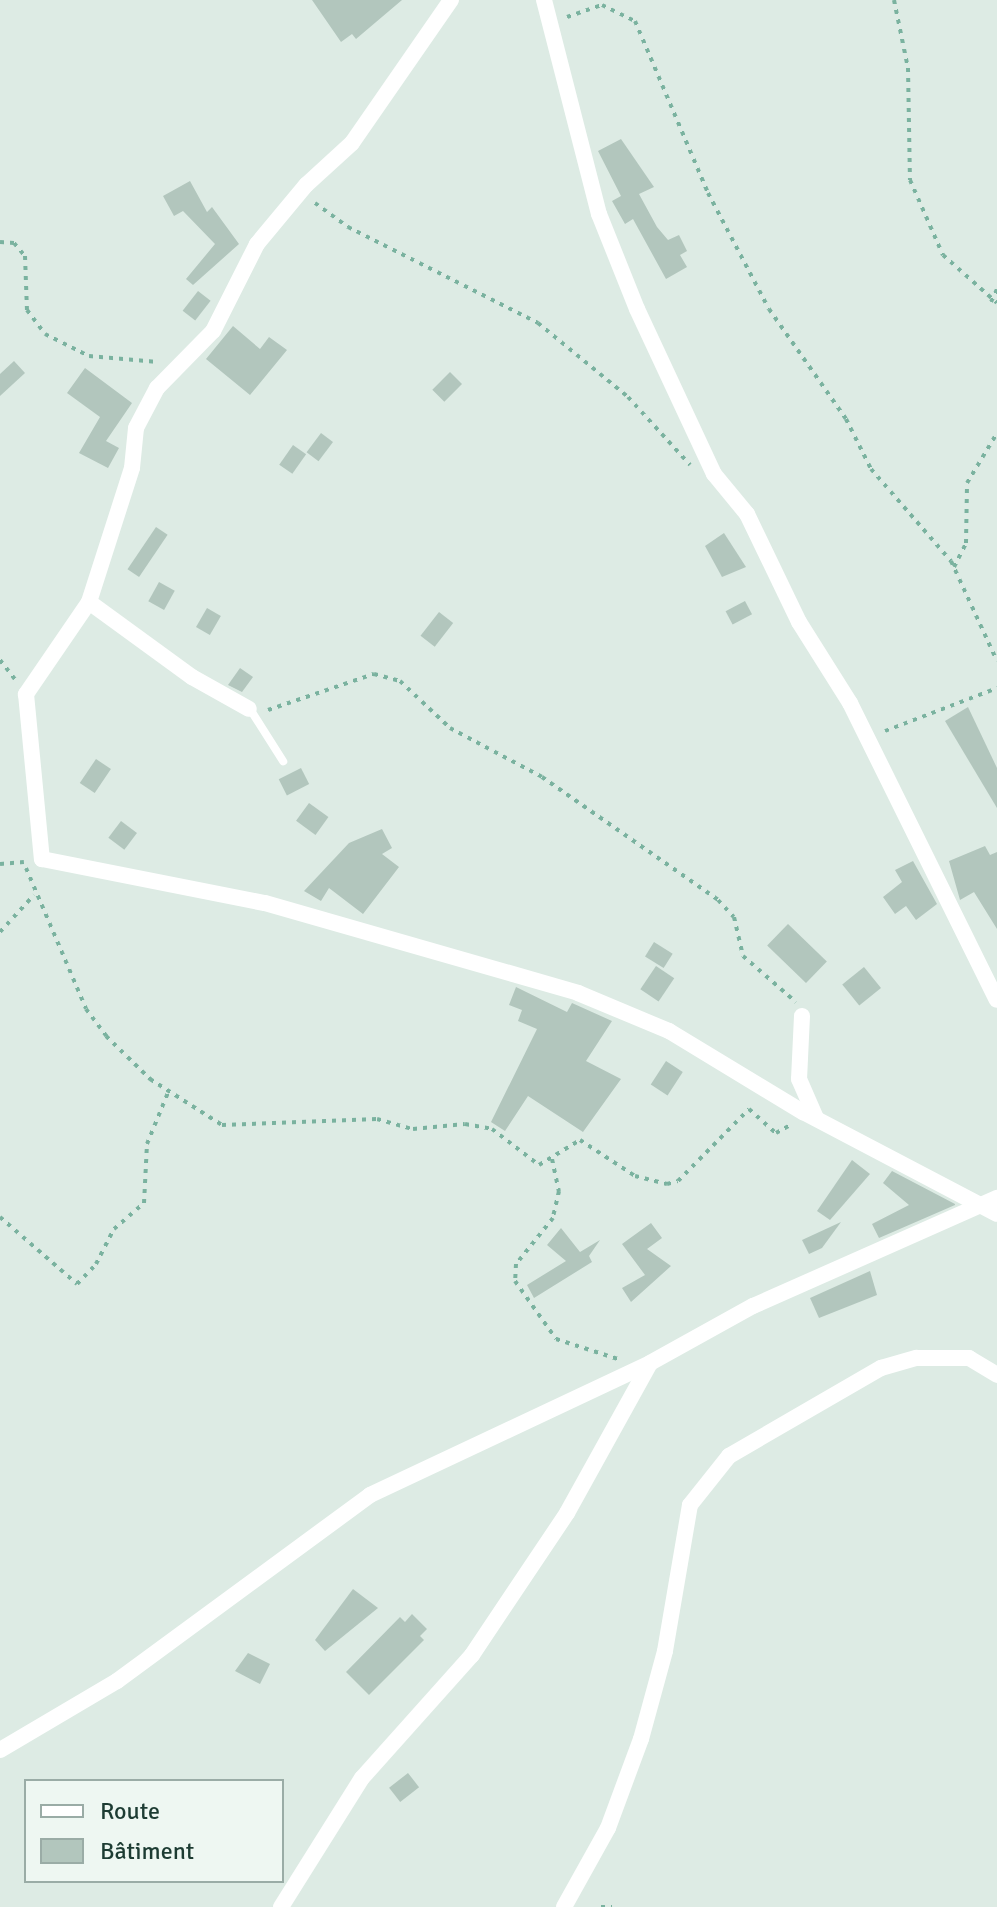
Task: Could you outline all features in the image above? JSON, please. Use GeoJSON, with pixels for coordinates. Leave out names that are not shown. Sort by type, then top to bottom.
{"type":"FeatureCollection","features":[{"type":"Feature","properties":{"kind":"street"},"geometry":{"type":"LineString","coordinates":[[451,0],[352,143],[300,192],[257,244],[213,331],[157,388],[136,428],[132,468],[89,602],[26,694],[42,859],[265,903],[578,993],[669,1031],[810,1116],[993,1206]]}},
{"type":"Feature","properties":{"kind":"street"},"geometry":{"type":"LineString","coordinates":[[544,0],[599,214],[714,474],[747,514],[869,741],[997,1000]]}},
{"type":"Feature","properties":{"kind":"street"},"geometry":{"type":"LineString","coordinates":[[89,602],[192,677],[249,709]]}},
{"type":"Feature","properties":{"kind":"street"},"geometry":{"type":"LineString","coordinates":[[802,1016],[799,1079],[810,1116]]}},
{"type":"Feature","properties":{"kind":"street"},"geometry":{"type":"LineString","coordinates":[[0,1750],[117,1681],[370,1495],[650,1363],[753,1306],[993,1206]]}},
{"type":"Feature","properties":{"kind":"street"},"geometry":{"type":"LineString","coordinates":[[564,1907],[608,1828],[641,1739],[665,1651],[690,1505],[719,1468],[836,1389],[881,1368],[917,1358],[969,1358],[997,1375]]}},
{"type":"Feature","properties":{"kind":"street"},"geometry":{"type":"LineString","coordinates":[[281,1907],[362,1778],[472,1655],[567,1513],[650,1363]]}},
{"type":"Feature","properties":{"kind":"lane"},"geometry":{"type":"LineString","coordinates":[[249,709],[283,761]]}},
{"type":"Feature","properties":{"kind":"path"},"geometry":{"type":"LineString","coordinates":[[894,0],[908,68],[910,180],[943,255],[994,302],[997,289]]}},
{"type":"Feature","properties":{"kind":"path"},"geometry":{"type":"LineString","coordinates":[[550,25],[602,5],[635,21],[708,193],[782,331],[846,419],[871,469],[954,567],[997,661]]}},
{"type":"Feature","properties":{"kind":"path"},"geometry":{"type":"LineString","coordinates":[[300,192],[348,227],[538,323],[628,397],[671,451],[714,474]]}},
{"type":"Feature","properties":{"kind":"path"},"geometry":{"type":"LineString","coordinates":[[0,242],[14,243],[25,256],[27,310],[45,334],[89,356],[178,366]]}},
{"type":"Feature","properties":{"kind":"path"},"geometry":{"type":"LineString","coordinates":[[954,567],[966,543],[967,483],[997,433]]}},
{"type":"Feature","properties":{"kind":"path"},"geometry":{"type":"LineString","coordinates":[[0,660],[26,694]]}},
{"type":"Feature","properties":{"kind":"path"},"geometry":{"type":"LineString","coordinates":[[249,709],[272,711],[374,674],[400,681],[450,728],[542,777],[718,900],[734,917],[734,938],[743,956],[791,992],[802,1016]]}},
{"type":"Feature","properties":{"kind":"path"},"geometry":{"type":"LineString","coordinates":[[869,741],[900,722],[997,688]]}},
{"type":"Feature","properties":{"kind":"path"},"geometry":{"type":"LineString","coordinates":[[0,864],[42,859]]}},
{"type":"Feature","properties":{"kind":"path"},"geometry":{"type":"LineString","coordinates":[[24,861],[34,895],[86,1009],[126,1059],[222,1125],[377,1119],[413,1129],[465,1124],[492,1129],[539,1165],[580,1140],[635,1176],[667,1184],[678,1181],[749,1109],[776,1133],[810,1116]]}},
{"type":"Feature","properties":{"kind":"path"},"geometry":{"type":"LineString","coordinates":[[0,932],[34,895]]}},
{"type":"Feature","properties":{"kind":"path"},"geometry":{"type":"LineString","coordinates":[[0,1217],[77,1284],[96,1264],[114,1229],[144,1203],[147,1144],[169,1090]]}},
{"type":"Feature","properties":{"kind":"path"},"geometry":{"type":"LineString","coordinates":[[552,1159],[559,1191],[553,1218],[516,1264],[522,1299],[556,1339],[650,1363]]}},
{"type":"Feature","properties":{"kind":"path"},"geometry":{"type":"LineString","coordinates":[[601,1907],[612,1907]]}},
{"type":"Feature","properties":{"kind":"building"},"geometry":{"type":"Polygon","coordinates":[[[312,0],[402,0],[356,39],[352,34],[341,42],[312,0]]]}},
{"type":"Feature","properties":{"kind":"building"},"geometry":{"type":"Polygon","coordinates":[[[621,139],[654,187],[639,194],[657,227],[668,240],[679,235],[687,251],[680,255],[687,267],[666,279],[633,219],[625,224],[612,201],[621,196],[598,151],[621,139]]]}},
{"type":"Feature","properties":{"kind":"building"},"geometry":{"type":"Polygon","coordinates":[[[190,181],[207,212],[212,207],[239,244],[193,285],[186,279],[215,244],[183,211],[174,216],[163,196],[190,181]]]}},
{"type":"Feature","properties":{"kind":"building"},"geometry":{"type":"Polygon","coordinates":[[[198,291],[211,301],[195,321],[183,311],[198,291]]]}},
{"type":"Feature","properties":{"kind":"building"},"geometry":{"type":"Polygon","coordinates":[[[233,326],[260,349],[269,337],[287,350],[250,395],[206,359],[233,326]]]}},
{"type":"Feature","properties":{"kind":"building"},"geometry":{"type":"Polygon","coordinates":[[[14,361],[25,373],[0,396],[0,374],[14,361]]]}},
{"type":"Feature","properties":{"kind":"building"},"geometry":{"type":"Polygon","coordinates":[[[85,368],[132,403],[106,441],[119,448],[108,468],[79,453],[100,417],[67,393],[85,368]]]}},
{"type":"Feature","properties":{"kind":"building"},"geometry":{"type":"Polygon","coordinates":[[[450,372],[462,384],[444,402],[432,390],[450,372]]]}},
{"type":"Feature","properties":{"kind":"building"},"geometry":{"type":"Polygon","coordinates":[[[321,433],[333,442],[319,461],[307,452],[321,433]]]}},
{"type":"Feature","properties":{"kind":"building"},"geometry":{"type":"Polygon","coordinates":[[[293,445],[306,454],[292,474],[279,465],[293,445]]]}},
{"type":"Feature","properties":{"kind":"building"},"geometry":{"type":"Polygon","coordinates":[[[156,527],[168,535],[139,577],[127,569],[156,527]]]}},
{"type":"Feature","properties":{"kind":"building"},"geometry":{"type":"Polygon","coordinates":[[[724,533],[746,567],[722,577],[705,546],[724,533]]]}},
{"type":"Feature","properties":{"kind":"building"},"geometry":{"type":"Polygon","coordinates":[[[159,582],[175,591],[164,610],[148,601],[159,582]]]}},
{"type":"Feature","properties":{"kind":"building"},"geometry":{"type":"Polygon","coordinates":[[[745,601],[752,614],[733,625],[726,611],[745,601]]]}},
{"type":"Feature","properties":{"kind":"building"},"geometry":{"type":"Polygon","coordinates":[[[207,608],[221,616],[210,635],[196,627],[207,608]]]}},
{"type":"Feature","properties":{"kind":"building"},"geometry":{"type":"Polygon","coordinates":[[[439,612],[453,623],[435,647],[421,636],[439,612]]]}},
{"type":"Feature","properties":{"kind":"building"},"geometry":{"type":"Polygon","coordinates":[[[240,668],[253,677],[242,692],[228,685],[240,668]]]}},
{"type":"Feature","properties":{"kind":"building"},"geometry":{"type":"Polygon","coordinates":[[[968,707],[997,768],[997,808],[945,721],[968,707]]]}},
{"type":"Feature","properties":{"kind":"building"},"geometry":{"type":"Polygon","coordinates":[[[96,759],[111,769],[95,793],[80,783],[96,759]]]}},
{"type":"Feature","properties":{"kind":"building"},"geometry":{"type":"Polygon","coordinates":[[[301,768],[309,784],[287,795],[279,779],[301,768]]]}},
{"type":"Feature","properties":{"kind":"building"},"geometry":{"type":"Polygon","coordinates":[[[309,803],[328,817],[315,835],[296,821],[309,803]]]}},
{"type":"Feature","properties":{"kind":"building"},"geometry":{"type":"Polygon","coordinates":[[[121,821],[137,833],[124,850],[108,838],[121,821]]]}},
{"type":"Feature","properties":{"kind":"building"},"geometry":{"type":"Polygon","coordinates":[[[382,829],[392,848],[382,854],[399,867],[363,914],[329,888],[321,901],[304,891],[349,843],[382,829]]]}},
{"type":"Feature","properties":{"kind":"building"},"geometry":{"type":"Polygon","coordinates":[[[985,846],[990,855],[997,852],[997,929],[974,892],[960,900],[949,861],[985,846]]]}},
{"type":"Feature","properties":{"kind":"building"},"geometry":{"type":"Polygon","coordinates":[[[913,861],[937,904],[916,920],[906,906],[895,914],[883,897],[902,882],[895,870],[913,861]]]}},
{"type":"Feature","properties":{"kind":"building"},"geometry":{"type":"Polygon","coordinates":[[[788,924],[827,962],[806,983],[767,946],[788,924]]]}},
{"type":"Feature","properties":{"kind":"building"},"geometry":{"type":"Polygon","coordinates":[[[654,942],[673,954],[664,968],[645,956],[654,942]]]}},
{"type":"Feature","properties":{"kind":"building"},"geometry":{"type":"Polygon","coordinates":[[[656,966],[674,978],[659,1002],[640,989],[656,966]]]}},
{"type":"Feature","properties":{"kind":"building"},"geometry":{"type":"Polygon","coordinates":[[[864,967],[881,988],[859,1006],[842,985],[864,967]]]}},
{"type":"Feature","properties":{"kind":"building"},"geometry":{"type":"Polygon","coordinates":[[[516,987],[567,1012],[572,1003],[612,1021],[586,1061],[621,1079],[583,1132],[528,1096],[505,1131],[491,1122],[537,1029],[518,1021],[522,1010],[509,1005],[516,987]]]}},
{"type":"Feature","properties":{"kind":"building"},"geometry":{"type":"Polygon","coordinates":[[[666,1061],[683,1072],[668,1095],[651,1084],[666,1061]]]}},
{"type":"Feature","properties":{"kind":"building"},"geometry":{"type":"Polygon","coordinates":[[[852,1160],[870,1174],[830,1220],[817,1211],[852,1160]]]}},
{"type":"Feature","properties":{"kind":"building"},"geometry":{"type":"Polygon","coordinates":[[[892,1171],[955,1205],[879,1238],[872,1224],[909,1205],[883,1183],[892,1171]]]}},
{"type":"Feature","properties":{"kind":"building"},"geometry":{"type":"Polygon","coordinates":[[[841,1222],[822,1248],[809,1254],[802,1240],[841,1222]]]}},
{"type":"Feature","properties":{"kind":"building"},"geometry":{"type":"Polygon","coordinates":[[[651,1223],[662,1238],[647,1249],[671,1266],[631,1302],[622,1288],[645,1275],[622,1244],[651,1223]]]}},
{"type":"Feature","properties":{"kind":"building"},"geometry":{"type":"Polygon","coordinates":[[[561,1228],[580,1252],[600,1240],[589,1256],[592,1262],[534,1298],[527,1285],[566,1261],[547,1245],[561,1228]]]}},
{"type":"Feature","properties":{"kind":"building"},"geometry":{"type":"Polygon","coordinates":[[[870,1271],[877,1295],[819,1318],[810,1298],[870,1271]]]}},
{"type":"Feature","properties":{"kind":"building"},"geometry":{"type":"Polygon","coordinates":[[[353,1589],[378,1608],[325,1651],[315,1640],[353,1589]]]}},
{"type":"Feature","properties":{"kind":"building"},"geometry":{"type":"Polygon","coordinates":[[[412,1614],[427,1629],[420,1636],[424,1640],[369,1695],[346,1672],[400,1617],[405,1622],[412,1614]]]}},
{"type":"Feature","properties":{"kind":"building"},"geometry":{"type":"Polygon","coordinates":[[[248,1653],[270,1664],[260,1684],[235,1671],[248,1653]]]}},
{"type":"Feature","properties":{"kind":"building"},"geometry":{"type":"Polygon","coordinates":[[[408,1773],[419,1787],[400,1802],[389,1788],[408,1773]]]}}]}
